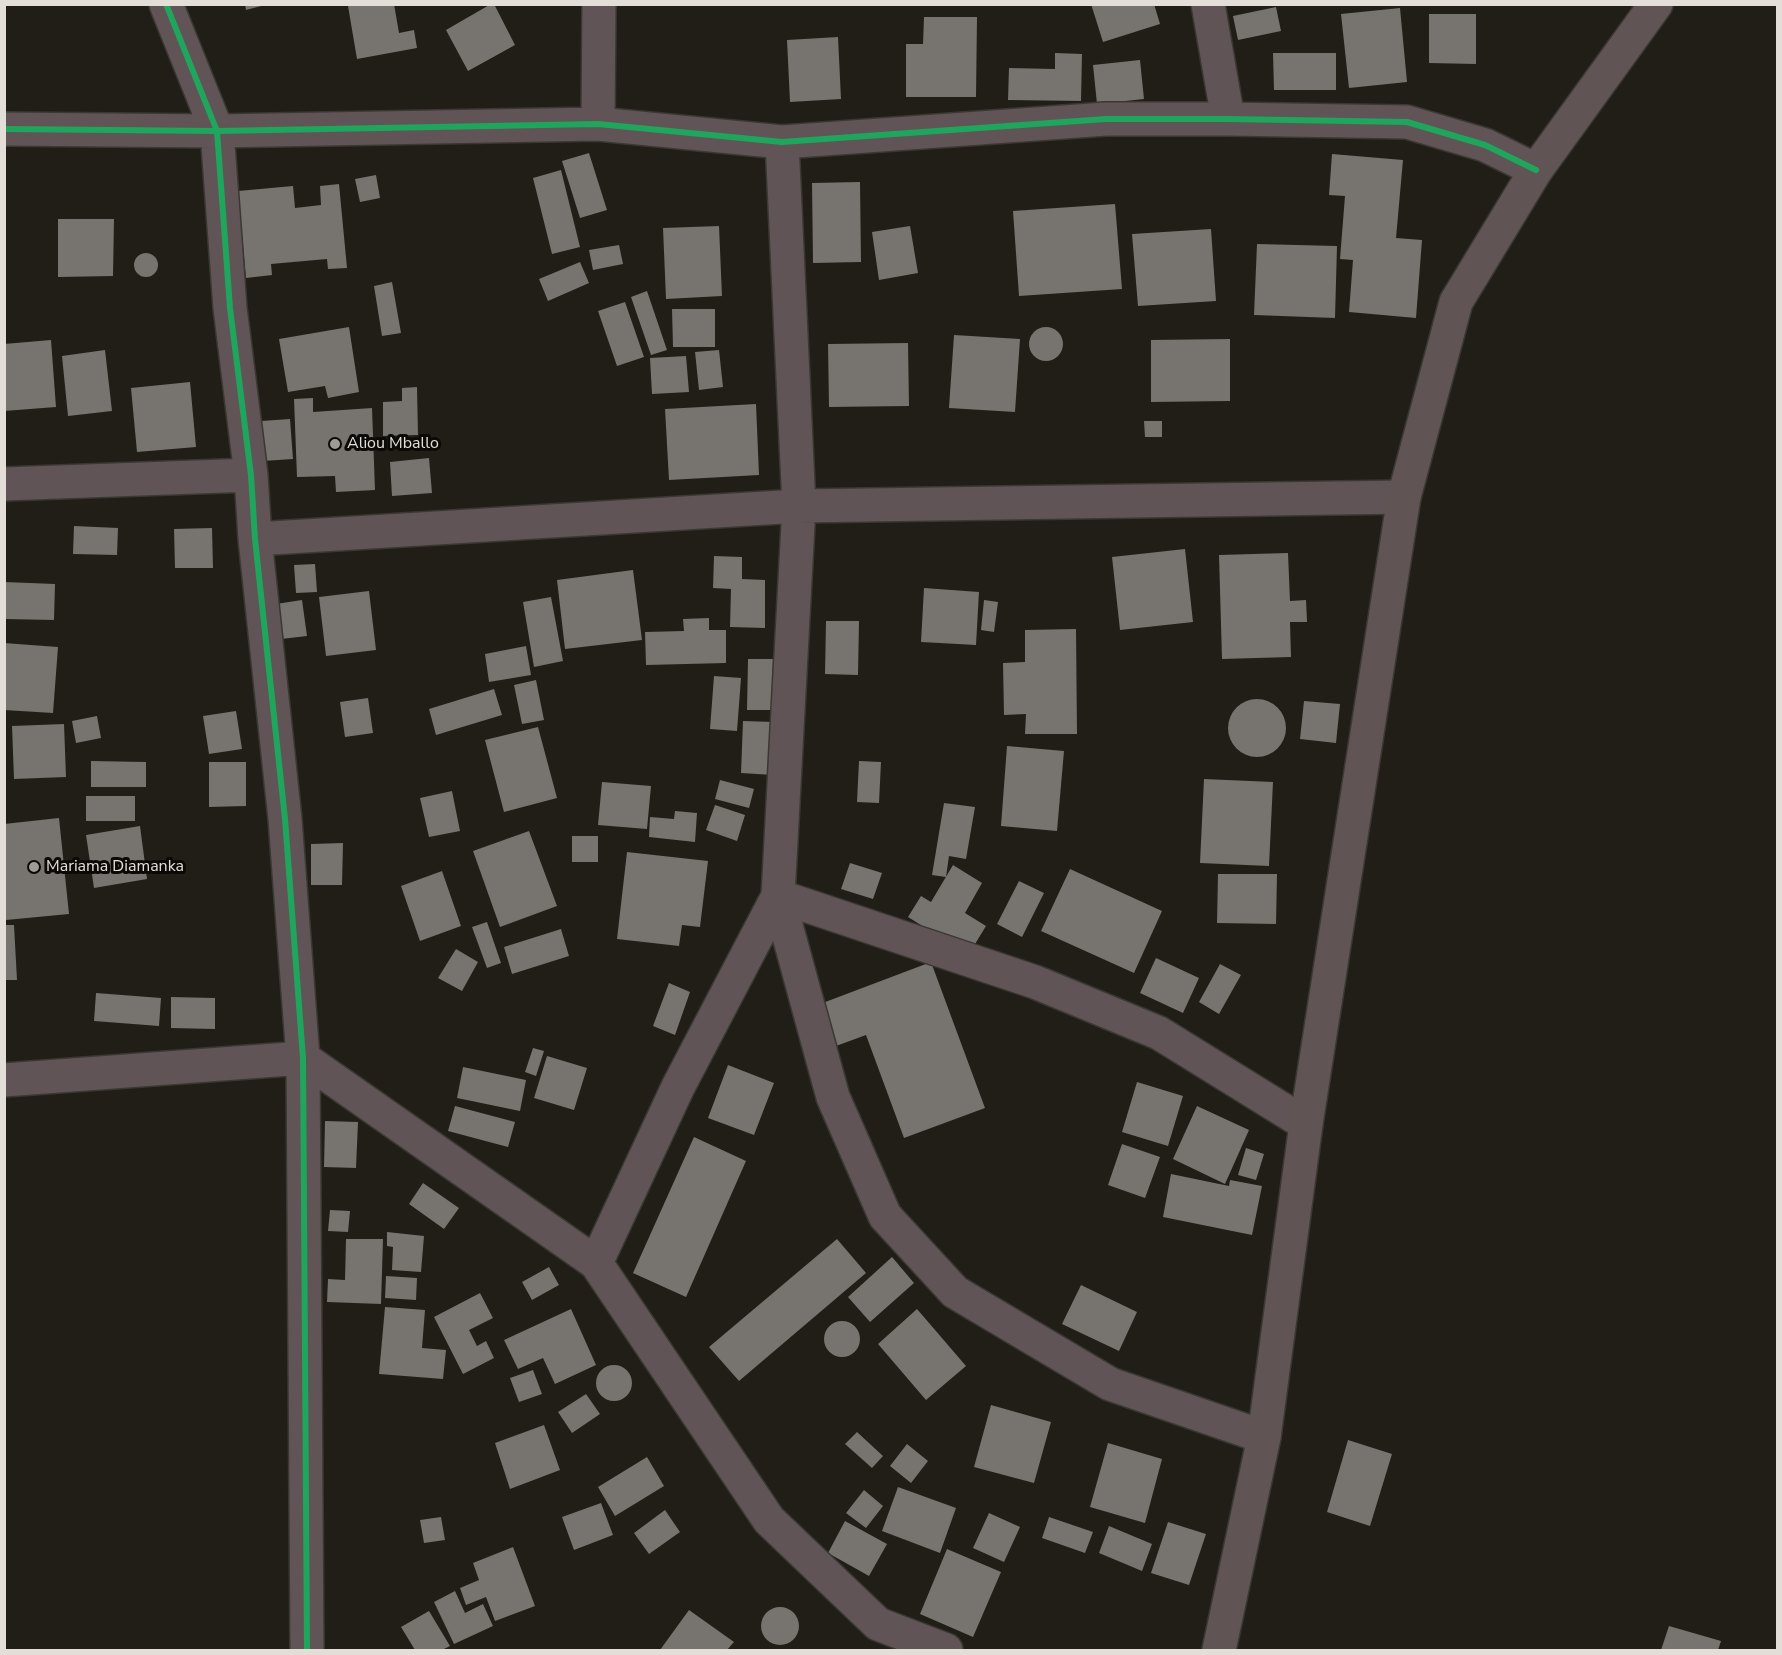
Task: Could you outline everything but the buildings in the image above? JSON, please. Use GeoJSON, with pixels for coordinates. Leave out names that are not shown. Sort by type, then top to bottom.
{"type":"FeatureCollection","features":[{"type":"Feature","properties":{"kind":"main road"},"geometry":{"type":"LineString","coordinates":[[1219,1650],[1264,1437],[1306,1124],[1404,497],[1456,302],[1536,170],[1656,4]]}},
{"type":"Feature","properties":{"kind":"street"},"geometry":{"type":"LineString","coordinates":[[166,4],[217,131],[230,309],[251,475],[255,539],[285,819],[303,1058],[307,1650]]}},
{"type":"Feature","properties":{"kind":"street"},"geometry":{"type":"LineString","coordinates":[[598,124],[599,4]]}},
{"type":"Feature","properties":{"kind":"street"},"geometry":{"type":"LineString","coordinates":[[1208,4],[1228,119]]}},
{"type":"Feature","properties":{"kind":"street"},"geometry":{"type":"LineString","coordinates":[[4,129],[217,131],[598,124],[782,142],[1106,119],[1407,122],[1485,144],[1536,170]]}},
{"type":"Feature","properties":{"kind":"street"},"geometry":{"type":"LineString","coordinates":[[782,142],[799,506],[778,896],[833,1097],[885,1216],[955,1292],[1110,1384],[1264,1437]]}},
{"type":"Feature","properties":{"kind":"street"},"geometry":{"type":"LineString","coordinates":[[4,484],[251,475]]}},
{"type":"Feature","properties":{"kind":"street"},"geometry":{"type":"LineString","coordinates":[[255,539],[799,506],[1404,497]]}},
{"type":"Feature","properties":{"kind":"street"},"geometry":{"type":"LineString","coordinates":[[778,896],[1035,982],[1159,1033],[1306,1124]]}},
{"type":"Feature","properties":{"kind":"street"},"geometry":{"type":"LineString","coordinates":[[596,1263],[678,1087],[778,896]]}},
{"type":"Feature","properties":{"kind":"street"},"geometry":{"type":"LineString","coordinates":[[4,1080],[303,1058],[596,1263],[769,1520],[878,1624],[946,1650]]}},
{"type":"Feature","properties":{"kind":"cycle path"},"geometry":{"type":"LineString","coordinates":[[166,4],[217,131],[230,308],[251,475],[255,539],[285,819],[303,1058],[307,1650]]}},
{"type":"Feature","properties":{"kind":"cycle path"},"geometry":{"type":"LineString","coordinates":[[4,129],[217,131],[598,124],[782,142],[1106,119],[1407,122],[1485,145],[1536,170]]}},
{"type":"Feature","properties":{"kind":"place","name":"Aliou Mballo"},"geometry":{"type":"Point","coordinates":[335,444]}},
{"type":"Feature","properties":{"kind":"place","name":"Mariama Diamanka"},"geometry":{"type":"Point","coordinates":[34,867]}}]}
